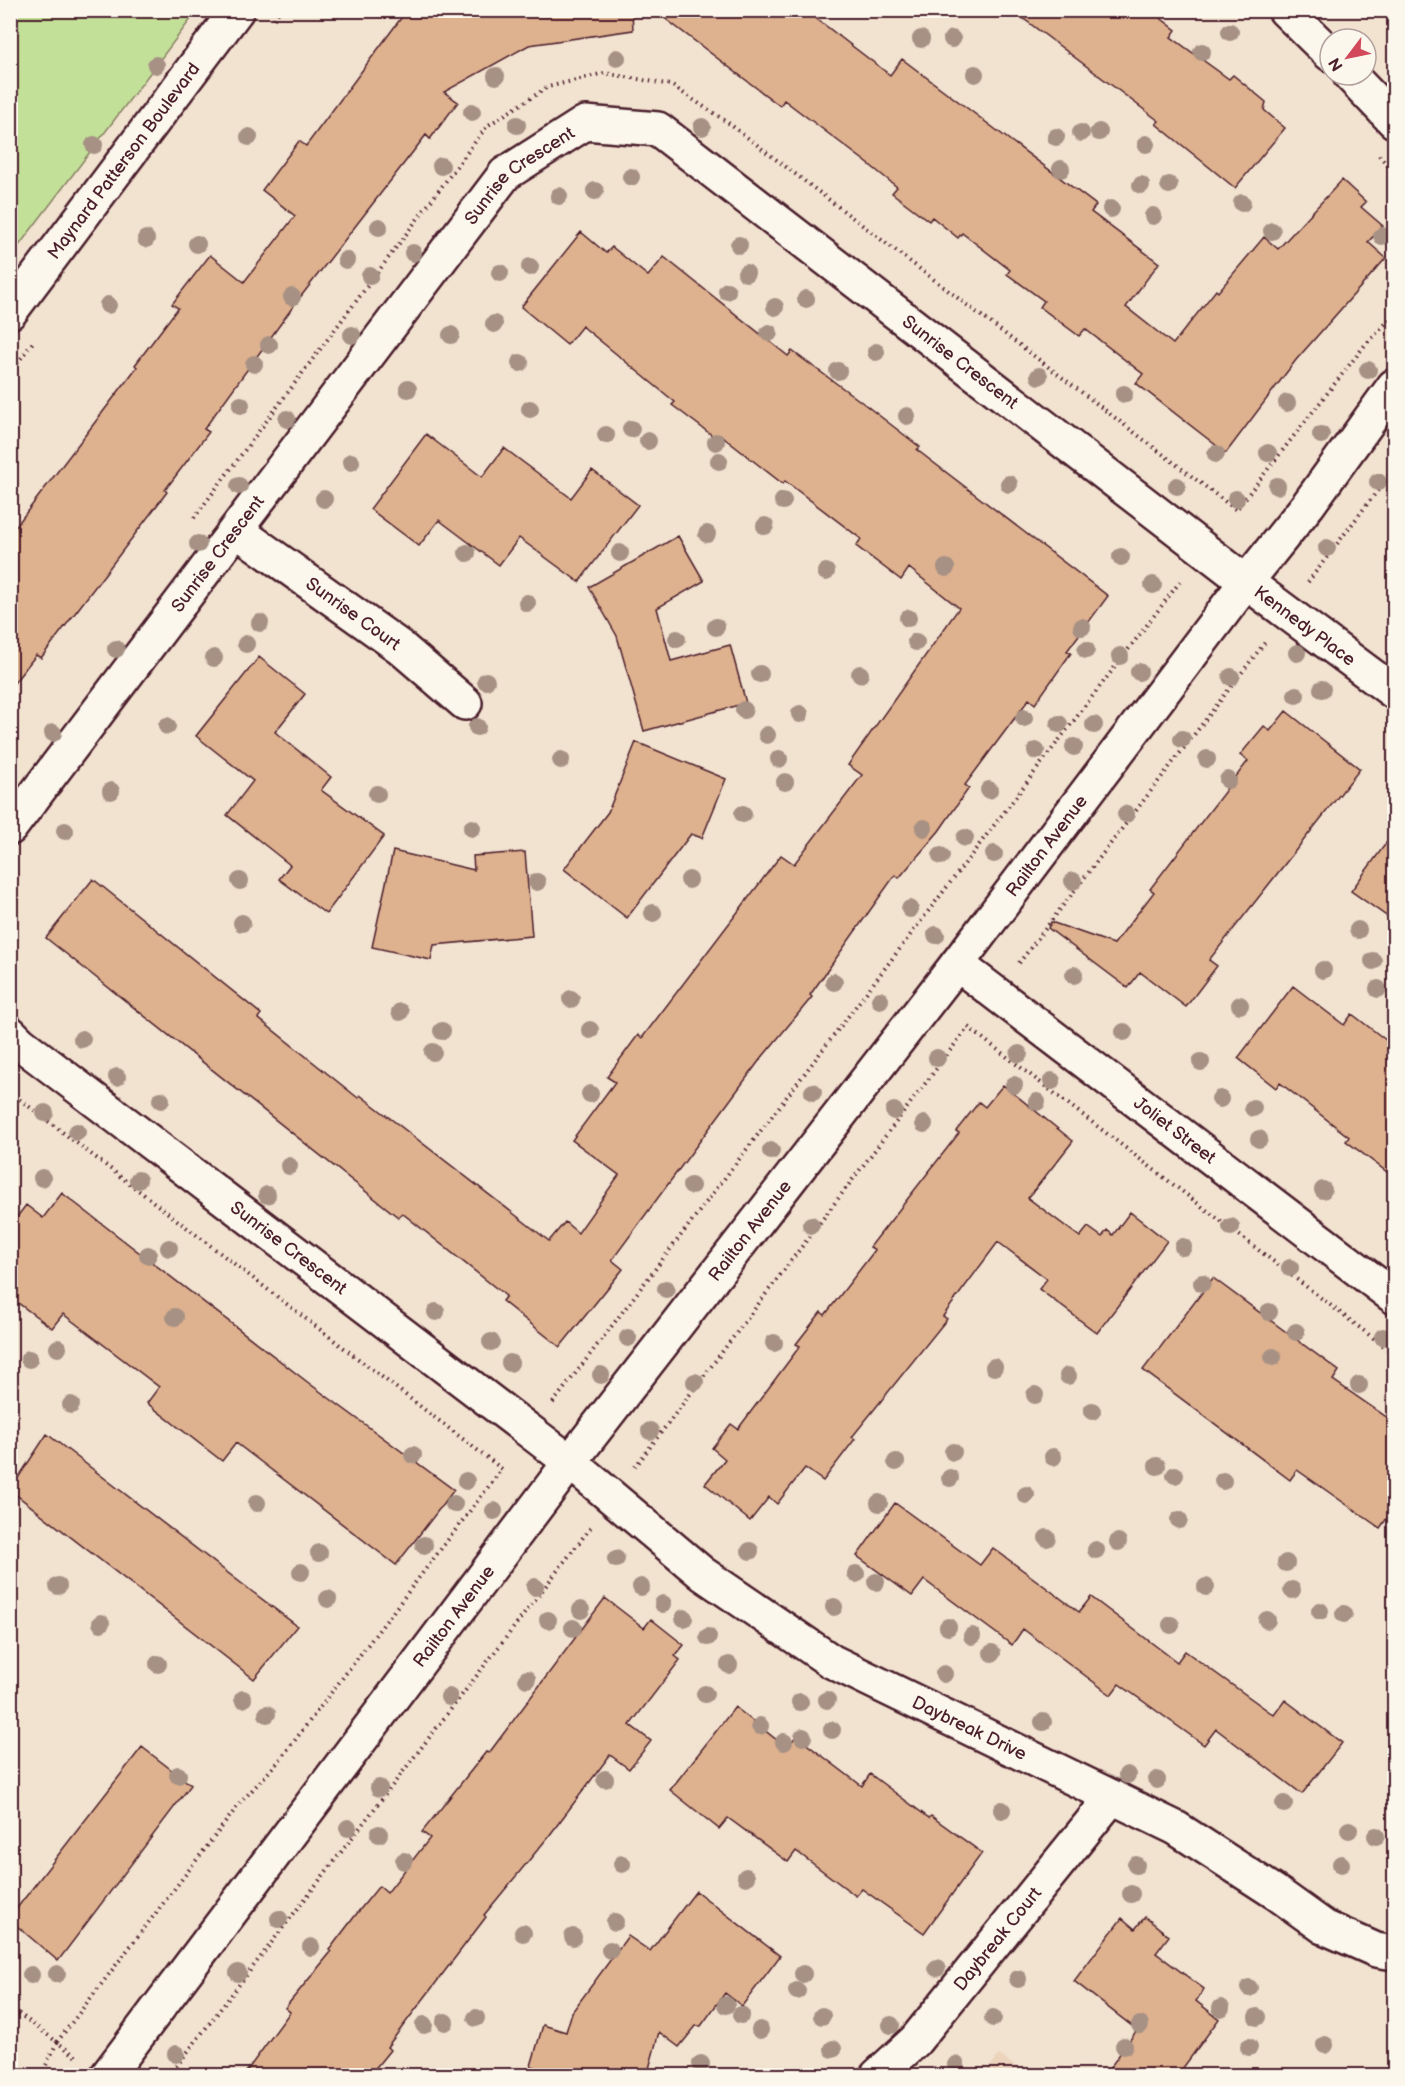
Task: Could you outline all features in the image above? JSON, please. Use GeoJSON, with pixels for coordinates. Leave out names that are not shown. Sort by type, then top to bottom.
{"type":"FeatureCollection","features":[{"type":"Feature","properties":{"kind":"street","name":"Maynard Patterson Boulevard"},"geometry":{"type":"LineString","coordinates":[[10,312],[237,10]]}},
{"type":"Feature","properties":{"kind":"street"},"geometry":{"type":"LineString","coordinates":[[1285,10],[1318,42]]}},
{"type":"Feature","properties":{"kind":"street"},"geometry":{"type":"LineString","coordinates":[[1362,87],[1395,121]]}},
{"type":"Feature","properties":{"kind":"street","name":"Sunrise Crescent"},"geometry":{"type":"LineString","coordinates":[[10,828],[505,174],[585,123],[658,129],[1246,582]]}},
{"type":"Feature","properties":{"kind":"street","name":"Railton Avenue"},"geometry":{"type":"LineString","coordinates":[[107,2076],[570,1462],[957,964],[1246,582],[1308,505],[1395,386]]}},
{"type":"Feature","properties":{"kind":"street","name":"Sunrise Court"},"geometry":{"type":"LineString","coordinates":[[236,530],[400,647],[465,703]]}},
{"type":"Feature","properties":{"kind":"street","name":"Kennedy Place"},"geometry":{"type":"LineString","coordinates":[[1246,582],[1395,692]]}},
{"type":"Feature","properties":{"kind":"street","name":"Joliet Street"},"geometry":{"type":"LineString","coordinates":[[957,964],[1395,1297]]}},
{"type":"Feature","properties":{"kind":"street","name":"Sunrise Crescent"},"geometry":{"type":"LineString","coordinates":[[10,1033],[20,1043],[570,1462]]}},
{"type":"Feature","properties":{"kind":"street","name":"Daybreak Drive"},"geometry":{"type":"LineString","coordinates":[[570,1462],[704,1574],[831,1661],[1176,1828],[1278,1894],[1324,1927],[1376,1950],[1395,1953]]}},
{"type":"Feature","properties":{"kind":"street","name":"Daybreak Court"},"geometry":{"type":"LineString","coordinates":[[877,2076],[915,2041],[1112,1797]]}},
{"type":"Feature","properties":{"kind":"path"},"geometry":{"type":"LineString","coordinates":[[188,526],[487,126],[548,87],[604,73],[671,85],[727,122],[1236,510],[1365,345],[1395,315]]}},
{"type":"Feature","properties":{"kind":"path"},"geometry":{"type":"LineString","coordinates":[[1302,590],[1395,469]]}},
{"type":"Feature","properties":{"kind":"path"},"geometry":{"type":"LineString","coordinates":[[551,1406],[1190,569]]}},
{"type":"Feature","properties":{"kind":"path"},"geometry":{"type":"LineString","coordinates":[[1016,966],[1272,632]]}},
{"type":"Feature","properties":{"kind":"path"},"geometry":{"type":"LineString","coordinates":[[631,1473],[968,1028],[1395,1354]]}},
{"type":"Feature","properties":{"kind":"path"},"geometry":{"type":"LineString","coordinates":[[10,1092],[502,1468],[279,1761],[241,1802],[57,2042],[41,2076]]}},
{"type":"Feature","properties":{"kind":"path"},"geometry":{"type":"LineString","coordinates":[[169,2076],[596,1520]]}},
{"type":"Feature","properties":{"kind":"path"},"geometry":{"type":"LineString","coordinates":[[10,2007],[57,2042]]}},
{"type":"Feature","properties":{"kind":"shaded area"},"geometry":{"type":"Polygon","coordinates":[[[999,2055],[1027,2075],[983,2075],[999,2055]]]}},
{"type":"Feature","properties":{"kind":"green space"},"geometry":{"type":"Polygon","coordinates":[[[10,11],[197,11],[11,256],[10,11]]]}},
{"type":"Feature","properties":{"kind":"building"},"geometry":{"type":"Polygon","coordinates":[[[407,10],[632,10],[633,30],[529,45],[444,92],[458,102],[430,139],[426,135],[295,304],[204,429],[209,432],[165,490],[167,492],[41,658],[36,655],[10,688],[10,534],[137,367],[135,365],[178,308],[172,304],[210,255],[244,282],[295,216],[262,190],[299,141],[306,146],[407,10]]]}},
{"type":"Feature","properties":{"kind":"building"},"geometry":{"type":"Polygon","coordinates":[[[654,10],[805,10],[890,75],[902,59],[1096,205],[1091,212],[1159,263],[1126,307],[1173,344],[1216,290],[1218,292],[1264,237],[1278,249],[1342,180],[1366,202],[1361,207],[1383,226],[1368,242],[1386,258],[1296,360],[1226,453],[1136,383],[1143,374],[1085,329],[1079,336],[1040,307],[1044,301],[1007,274],[1010,270],[962,233],[958,238],[932,217],[929,221],[892,193],[897,187],[866,162],[784,100],[780,106],[654,10]]]}},
{"type":"Feature","properties":{"kind":"building"},"geometry":{"type":"Polygon","coordinates":[[[1012,10],[1150,10],[1176,30],[1171,37],[1229,79],[1233,75],[1266,102],[1264,110],[1285,128],[1235,188],[1156,124],[1159,121],[1012,10]]]}},
{"type":"Feature","properties":{"kind":"building"},"geometry":{"type":"Polygon","coordinates":[[[581,232],[606,253],[612,247],[648,276],[664,257],[788,356],[792,351],[859,400],[920,447],[917,450],[1108,596],[1067,651],[1071,653],[1035,704],[1029,699],[965,785],[969,788],[939,831],[899,878],[895,875],[810,995],[812,997],[759,1061],[612,1260],[623,1269],[560,1347],[502,1301],[506,1296],[402,1213],[398,1217],[46,938],[93,879],[261,1014],[258,1018],[358,1098],[360,1095],[549,1241],[565,1222],[578,1233],[619,1175],[572,1140],[615,1082],[607,1077],[638,1035],[642,1038],[781,855],[794,864],[862,775],[848,765],[959,608],[909,568],[901,580],[856,546],[861,539],[785,481],[783,484],[720,435],[717,439],[672,405],[675,402],[582,326],[567,345],[521,307],[581,232]]]}},
{"type":"Feature","properties":{"kind":"building"},"geometry":{"type":"Polygon","coordinates":[[[426,434],[482,477],[504,448],[571,498],[592,470],[638,505],[579,582],[519,538],[499,565],[439,520],[419,546],[370,509],[426,434]]]}},
{"type":"Feature","properties":{"kind":"building"},"geometry":{"type":"Polygon","coordinates":[[[678,536],[704,581],[657,608],[671,661],[730,645],[746,703],[644,731],[617,636],[589,587],[678,536]]]}},
{"type":"Feature","properties":{"kind":"building"},"geometry":{"type":"Polygon","coordinates":[[[259,657],[305,694],[275,732],[331,777],[321,790],[384,836],[326,914],[279,879],[290,865],[227,815],[253,781],[196,736],[259,657]]]}},
{"type":"Feature","properties":{"kind":"building"},"geometry":{"type":"Polygon","coordinates":[[[1286,711],[1360,769],[1209,960],[1217,966],[1186,1007],[1140,972],[1128,988],[1048,928],[1051,922],[1114,944],[1154,892],[1150,889],[1248,761],[1240,755],[1264,726],[1270,731],[1286,711]]]}},
{"type":"Feature","properties":{"kind":"building"},"geometry":{"type":"Polygon","coordinates":[[[636,742],[726,779],[702,838],[691,834],[627,918],[564,869],[608,812],[636,742]]]}},
{"type":"Feature","properties":{"kind":"building"},"geometry":{"type":"Polygon","coordinates":[[[1395,831],[1395,922],[1351,891],[1395,831]]]}},
{"type":"Feature","properties":{"kind":"building"},"geometry":{"type":"Polygon","coordinates":[[[393,851],[474,870],[473,856],[525,852],[532,936],[434,945],[431,960],[372,947],[393,851]]]}},
{"type":"Feature","properties":{"kind":"building"},"geometry":{"type":"Polygon","coordinates":[[[1293,986],[1344,1025],[1352,1014],[1395,1047],[1395,1178],[1346,1141],[1349,1137],[1280,1083],[1276,1088],[1238,1058],[1293,986]]]}},
{"type":"Feature","properties":{"kind":"building"},"geometry":{"type":"Polygon","coordinates":[[[1003,1085],[1073,1141],[1028,1198],[1080,1237],[1088,1227],[1102,1237],[1107,1230],[1113,1235],[1130,1212],[1167,1241],[1097,1333],[1039,1289],[1047,1279],[998,1242],[943,1316],[947,1319],[852,1437],[855,1439],[823,1481],[805,1468],[777,1504],[769,1497],[750,1521],[705,1484],[725,1459],[712,1448],[731,1424],[738,1429],[800,1346],[796,1344],[821,1312],[825,1315],[875,1250],[870,1247],[959,1133],[956,1131],[979,1102],[985,1107],[1003,1085]]]}},
{"type":"Feature","properties":{"kind":"building"},"geometry":{"type":"Polygon","coordinates":[[[62,1193],[310,1384],[454,1490],[396,1565],[236,1443],[222,1461],[147,1403],[159,1387],[63,1314],[52,1328],[10,1297],[10,1226],[26,1205],[43,1218],[62,1193]]]}},
{"type":"Feature","properties":{"kind":"building"},"geometry":{"type":"Polygon","coordinates":[[[1213,1278],[1339,1371],[1333,1380],[1395,1423],[1395,1507],[1380,1528],[1297,1470],[1290,1480],[1143,1370],[1213,1278]]]}},
{"type":"Feature","properties":{"kind":"building"},"geometry":{"type":"Polygon","coordinates":[[[47,1434],[297,1626],[254,1679],[10,1490],[47,1434]]]}},
{"type":"Feature","properties":{"kind":"building"},"geometry":{"type":"Polygon","coordinates":[[[895,1503],[980,1565],[993,1548],[1079,1612],[1091,1597],[1177,1662],[1185,1651],[1274,1715],[1285,1700],[1342,1743],[1302,1794],[1216,1729],[1204,1745],[1119,1684],[1111,1695],[1023,1629],[1012,1645],[924,1580],[912,1596],[857,1556],[895,1503]]]}},
{"type":"Feature","properties":{"kind":"building"},"geometry":{"type":"Polygon","coordinates":[[[605,1598],[644,1628],[651,1619],[684,1645],[675,1656],[680,1660],[630,1725],[651,1741],[629,1769],[610,1755],[549,1836],[484,1915],[486,1917],[387,2047],[390,2050],[369,2076],[243,2076],[290,2012],[285,2008],[331,1952],[329,1950],[379,1886],[387,1893],[430,1838],[422,1832],[486,1752],[489,1753],[605,1598]]]}},
{"type":"Feature","properties":{"kind":"building"},"geometry":{"type":"Polygon","coordinates":[[[735,1707],[787,1748],[796,1736],[862,1786],[870,1774],[929,1818],[931,1816],[982,1853],[924,1933],[862,1889],[856,1896],[796,1851],[788,1862],[728,1818],[719,1829],[670,1790],[735,1707]]]}},
{"type":"Feature","properties":{"kind":"building"},"geometry":{"type":"Polygon","coordinates":[[[142,1747],[191,1785],[58,1961],[10,1920],[10,1917],[142,1747]]]}},
{"type":"Feature","properties":{"kind":"building"},"geometry":{"type":"Polygon","coordinates":[[[696,1891],[780,1956],[742,2006],[725,1993],[701,2026],[696,2026],[679,2047],[659,2032],[647,2076],[566,2076],[531,2066],[543,2025],[566,2032],[572,2012],[628,1936],[650,1951],[696,1891]]]}},
{"type":"Feature","properties":{"kind":"building"},"geometry":{"type":"Polygon","coordinates":[[[1145,1917],[1169,1936],[1156,1953],[1204,1989],[1196,2001],[1219,2019],[1177,2076],[1104,2076],[1137,2030],[1074,1981],[1122,1918],[1135,1929],[1145,1917]]]}}]}
